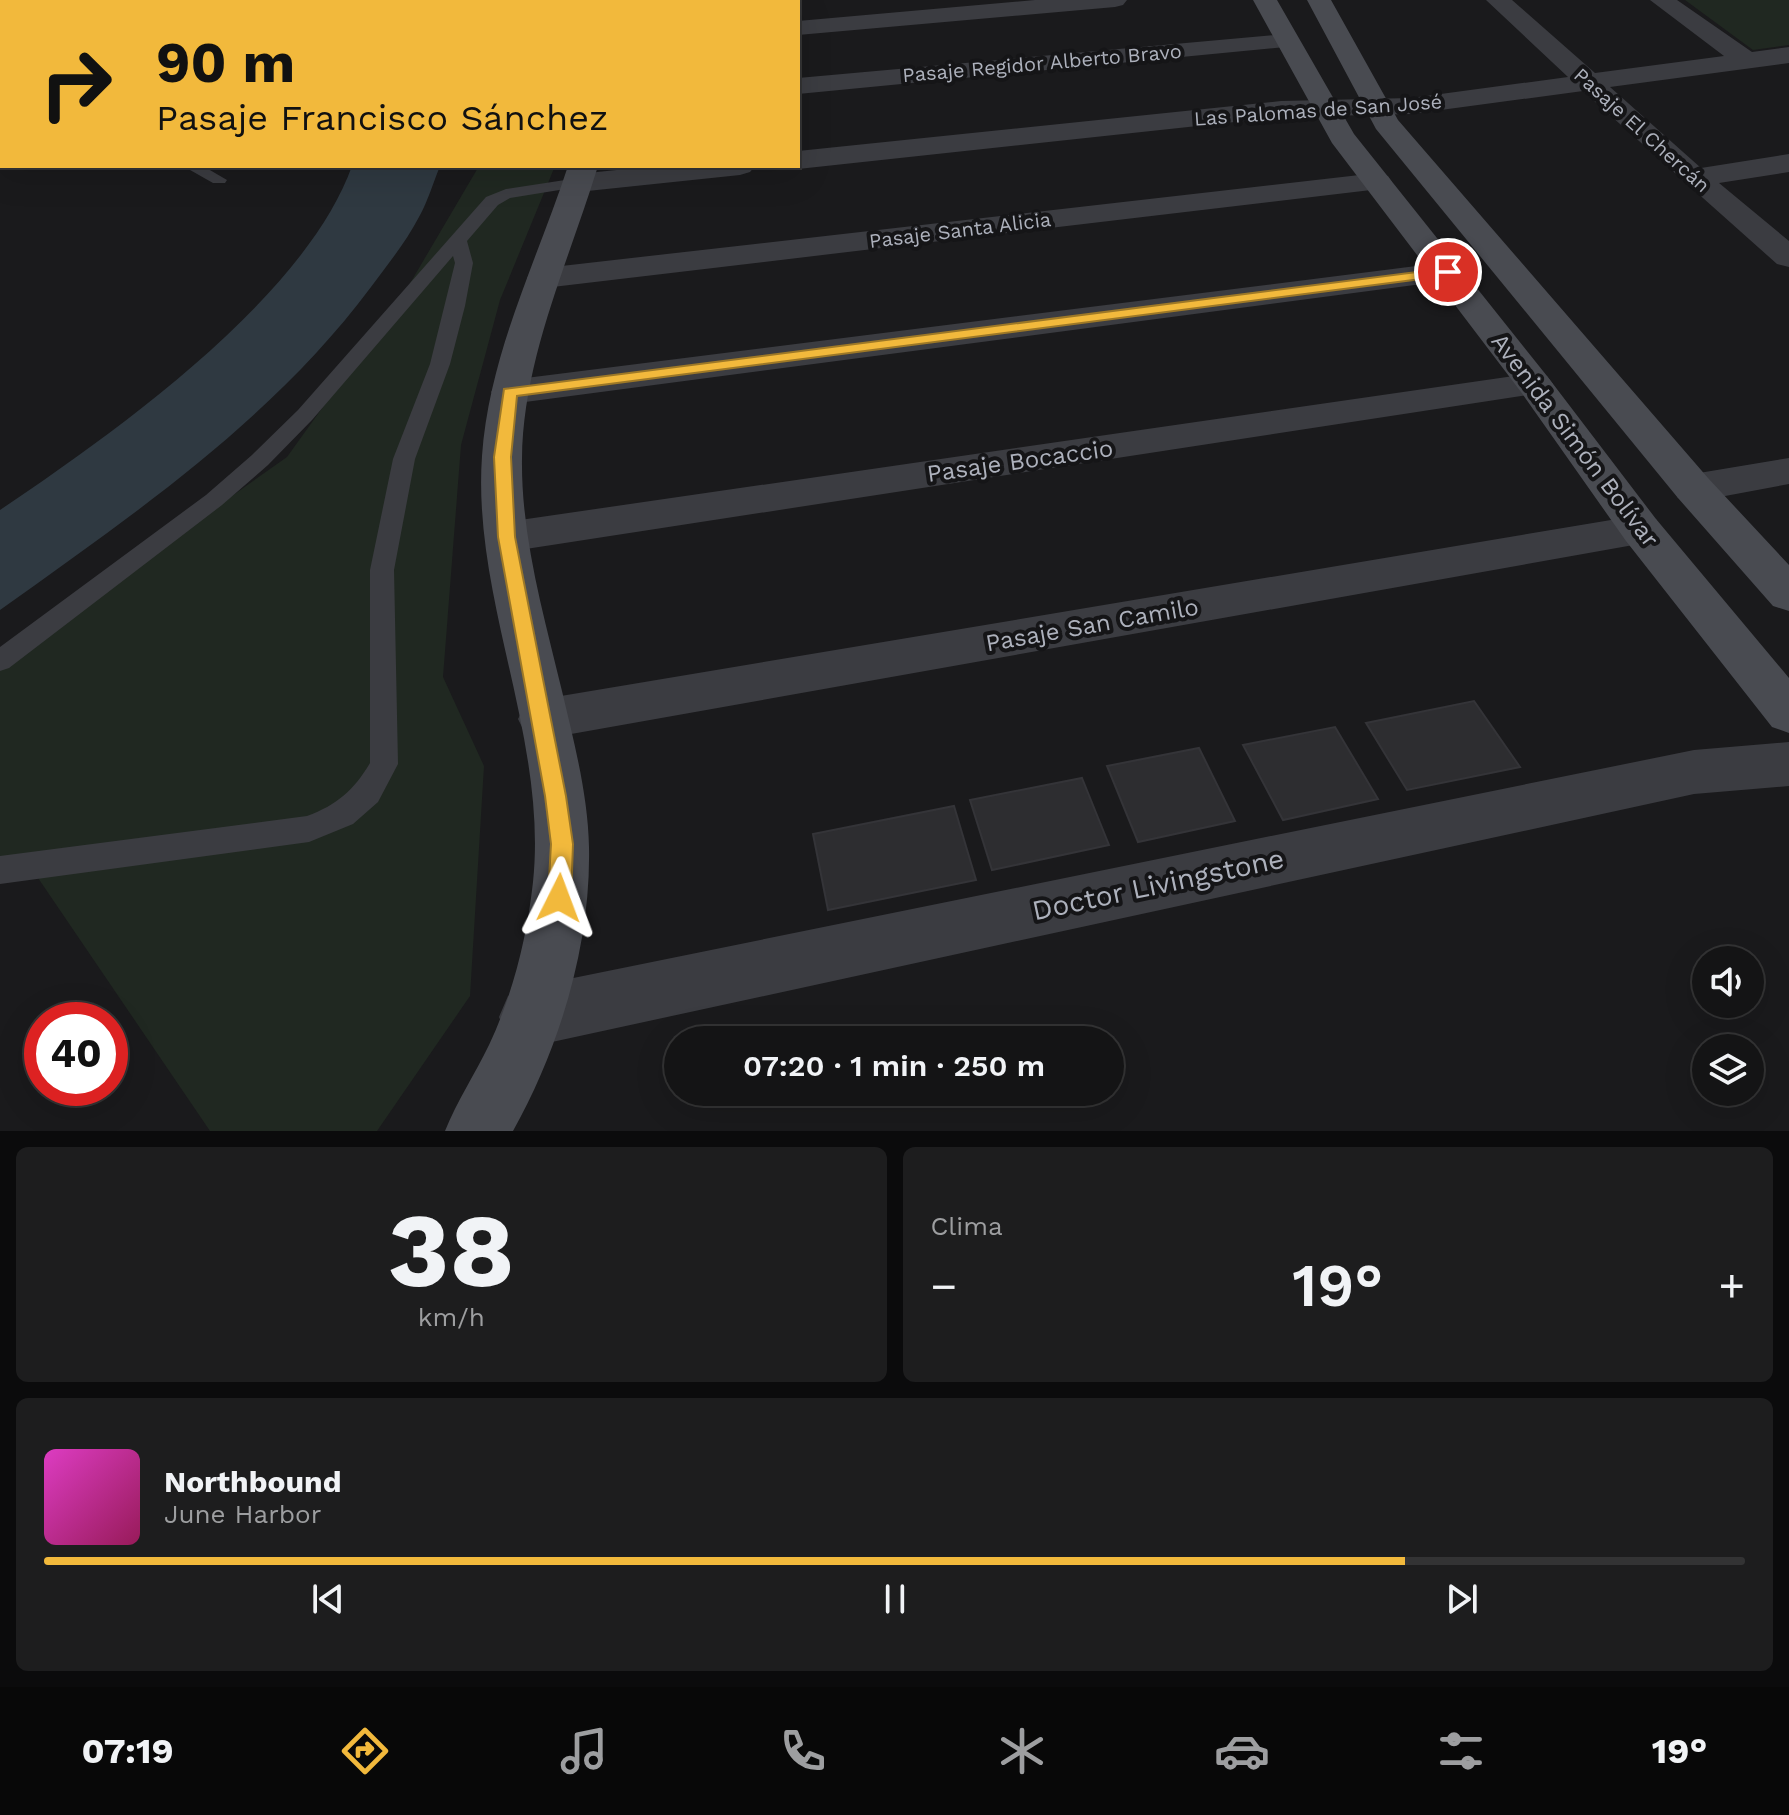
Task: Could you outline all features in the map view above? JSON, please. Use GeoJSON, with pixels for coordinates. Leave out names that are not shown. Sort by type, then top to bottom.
{"type":"FeatureCollection","features":[{"type":"Feature","properties":{"kind":"main road","name":"Avenida Simón Bolívar"},"geometry":{"type":"LineString","coordinates":[[1265,0],[1324,108],[1377,182],[1534,384],[1641,530],[1789,713]]}},
{"type":"Feature","properties":{"kind":"main road"},"geometry":{"type":"LineString","coordinates":[[1319,0],[1386,123],[1693,488],[1789,594]]}},
{"type":"Feature","properties":{"kind":"main road"},"geometry":{"type":"LineString","coordinates":[[477,1131],[509,1069],[529,1017],[549,955],[559,898],[562,844],[543,719],[506,537],[502,457],[510,392],[544,278],[580,175]]}},
{"type":"Feature","properties":{"kind":"street"},"geometry":{"type":"LineString","coordinates":[[800,28],[1115,0]]}},
{"type":"Feature","properties":{"kind":"street","name":"Pasaje El Chercán"},"geometry":{"type":"LineString","coordinates":[[1498,0],[1695,178],[1789,257]]}},
{"type":"Feature","properties":{"kind":"street"},"geometry":{"type":"LineString","coordinates":[[1662,0],[1746,60]]}},
{"type":"Feature","properties":{"kind":"street","name":"Pasaje Regidor Alberto Bravo"},"geometry":{"type":"LineString","coordinates":[[800,86],[1286,41]]}},
{"type":"Feature","properties":{"kind":"street","name":"Las Palomas de San José"},"geometry":{"type":"LineString","coordinates":[[800,160],[1281,109],[1378,108],[1789,55]]}},
{"type":"Feature","properties":{"kind":"street"},"geometry":{"type":"LineString","coordinates":[[1695,178],[1789,163]]}},
{"type":"Feature","properties":{"kind":"street"},"geometry":{"type":"LineString","coordinates":[[580,175],[704,168]]}},
{"type":"Feature","properties":{"kind":"street","name":"Pasaje Santa Alicia"},"geometry":{"type":"LineString","coordinates":[[544,278],[1377,182]]}},
{"type":"Feature","properties":{"kind":"street"},"geometry":{"type":"LineString","coordinates":[[510,392],[1448,272]]}},
{"type":"Feature","properties":{"kind":"street","name":"Pasaje Bocaccio"},"geometry":{"type":"LineString","coordinates":[[506,537],[1534,384]]}},
{"type":"Feature","properties":{"kind":"street"},"geometry":{"type":"LineString","coordinates":[[1693,488],[1789,471]]}},
{"type":"Feature","properties":{"kind":"street","name":"Pasaje San Camilo"},"geometry":{"type":"LineString","coordinates":[[543,719],[1641,530]]}},
{"type":"Feature","properties":{"kind":"street","name":"Doctor Livingstone"},"geometry":{"type":"LineString","coordinates":[[529,1017],[1694,772],[1789,764]]}},
{"type":"Feature","properties":{"kind":"lane"},"geometry":{"type":"LineString","coordinates":[[195,168],[219,180]]}},
{"type":"Feature","properties":{"kind":"lane"},"geometry":{"type":"LineString","coordinates":[[0,661],[214,500],[260,460],[305,415],[492,201],[506,194],[580,175]]}},
{"type":"Feature","properties":{"kind":"lane"},"geometry":{"type":"LineString","coordinates":[[0,870],[309,829],[343,815],[368,793],[384,764],[382,570],[404,459],[440,364],[456,306],[464,263],[457,238]]}},
{"type":"Feature","properties":{"kind":"shaded area"},"geometry":{"type":"Polygon","coordinates":[[[1685,0],[1789,0],[1789,45],[1753,50],[1685,0]]]}},
{"type":"Feature","properties":{"kind":"shaded area"},"geometry":{"type":"Polygon","coordinates":[[[351,168],[439,168],[425,205],[396,253],[332,335],[290,380],[198,463],[0,610],[0,510],[96,442],[201,359],[250,313],[293,265],[328,216],[351,168]]]}},
{"type":"Feature","properties":{"kind":"shaded area"},"geometry":{"type":"Polygon","coordinates":[[[478,168],[554,168],[500,300],[461,445],[443,677],[484,766],[470,996],[377,1131],[210,1131],[128,1010],[128,1002],[122,1002],[36,875],[0,876],[0,660],[287,457],[402,297],[478,168]]]}},
{"type":"Feature","properties":{"kind":"building"},"geometry":{"type":"Polygon","coordinates":[[[1474,701],[1520,767],[1407,790],[1366,723],[1474,701]]]}},
{"type":"Feature","properties":{"kind":"building"},"geometry":{"type":"Polygon","coordinates":[[[1335,727],[1378,799],[1283,820],[1243,745],[1335,727]]]}},
{"type":"Feature","properties":{"kind":"building"},"geometry":{"type":"Polygon","coordinates":[[[1199,748],[1235,821],[1138,842],[1107,766],[1199,748]]]}},
{"type":"Feature","properties":{"kind":"building"},"geometry":{"type":"Polygon","coordinates":[[[1082,778],[1109,845],[992,870],[970,800],[1082,778]]]}},
{"type":"Feature","properties":{"kind":"building"},"geometry":{"type":"Polygon","coordinates":[[[954,806],[976,880],[828,910],[813,834],[954,806]]]}},
{"type":"Feature","properties":{"kind":"route"},"geometry":{"type":"LineString","coordinates":[[559,898],[562,844],[555,796],[543,719],[506,537],[502,457],[510,392],[1448,272]]}}]}
